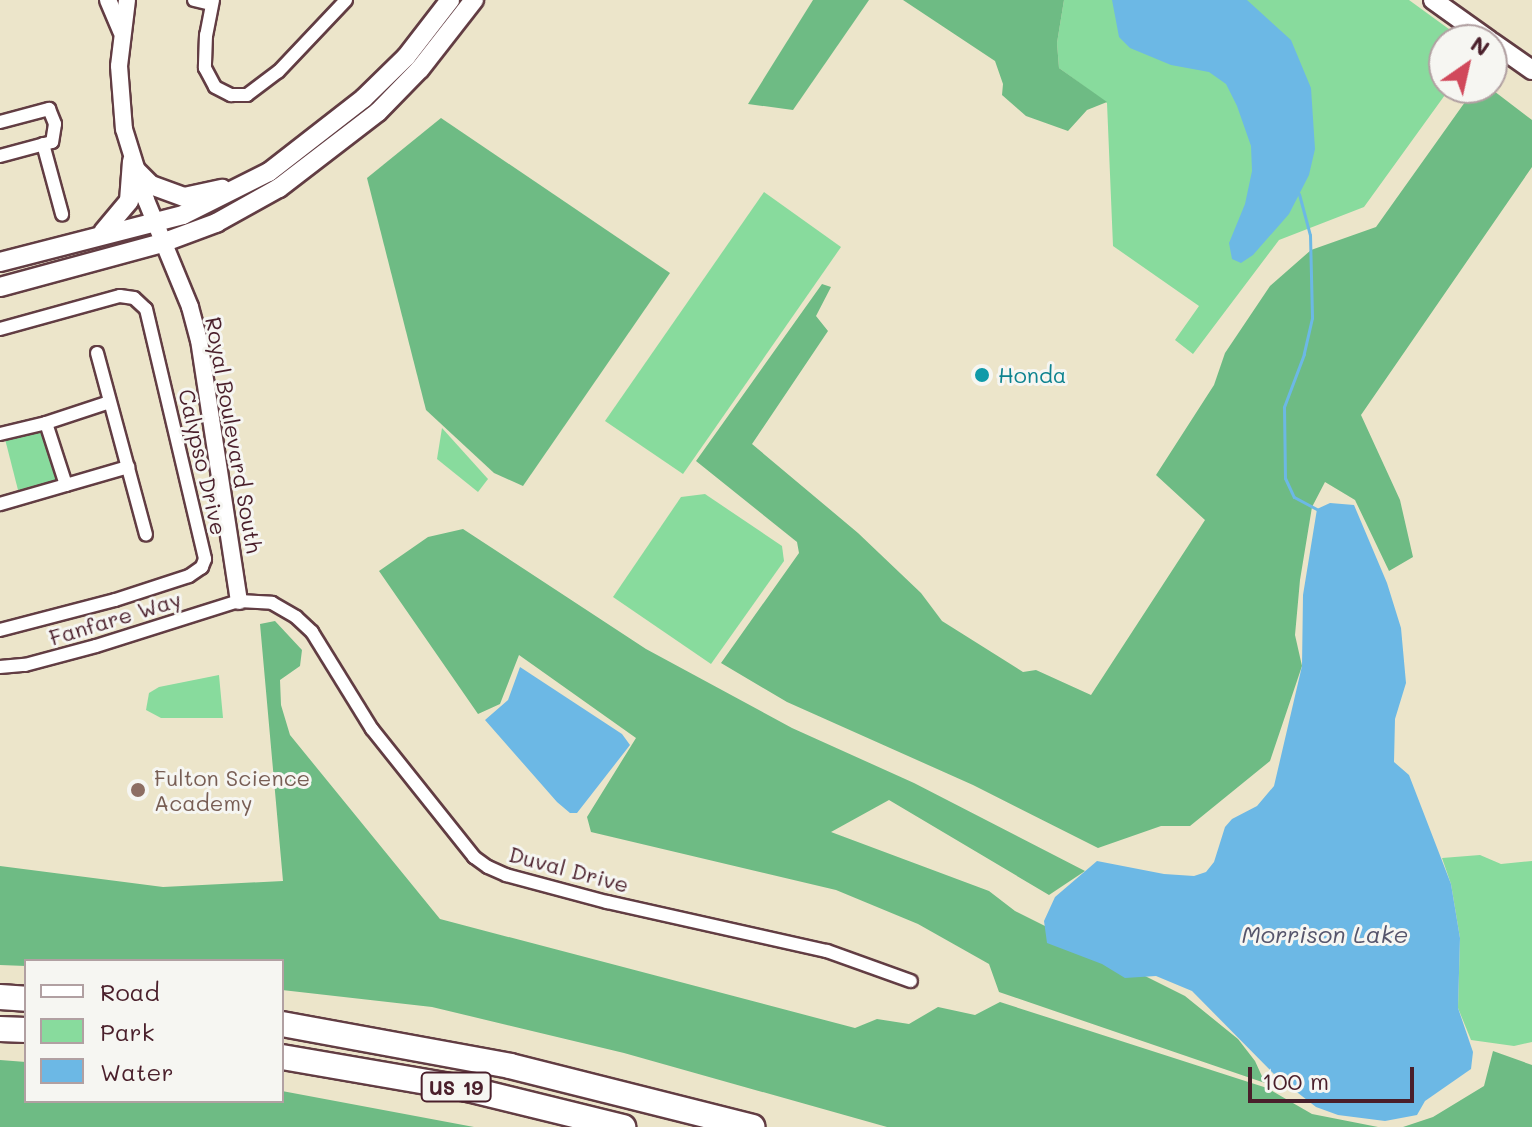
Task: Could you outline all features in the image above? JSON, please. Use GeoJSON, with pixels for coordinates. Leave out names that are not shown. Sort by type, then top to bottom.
{"type":"FeatureCollection","features":[{"type":"Feature","properties":{"kind":"highway"},"geometry":{"type":"LineString","coordinates":[[0,997],[24,999]]}},
{"type":"Feature","properties":{"kind":"highway","name":"US 19"},"geometry":{"type":"LineString","coordinates":[[284,1024],[499,1063],[752,1127]]}},
{"type":"Feature","properties":{"kind":"highway"},"geometry":{"type":"LineString","coordinates":[[0,1029],[24,1030]]}},
{"type":"Feature","properties":{"kind":"highway","name":"US 19"},"geometry":{"type":"LineString","coordinates":[[284,1057],[468,1089],[623,1127]]}},
{"type":"Feature","properties":{"kind":"main road"},"geometry":{"type":"LineString","coordinates":[[0,262],[208,205],[259,177],[340,120],[364,98],[406,57],[450,0]]}},
{"type":"Feature","properties":{"kind":"main road"},"geometry":{"type":"LineString","coordinates":[[0,287],[162,243],[216,223],[258,200],[352,135],[420,69],[474,0]]}},
{"type":"Feature","properties":{"kind":"main road"},"geometry":{"type":"LineString","coordinates":[[1433,0],[1467,24]]}},
{"type":"Feature","properties":{"kind":"main road"},"geometry":{"type":"LineString","coordinates":[[1508,53],[1532,70]]}},
{"type":"Feature","properties":{"kind":"main road"},"geometry":{"type":"LineString","coordinates":[[134,165],[151,185],[184,197],[259,177]]}},
{"type":"Feature","properties":{"kind":"main road"},"geometry":{"type":"LineString","coordinates":[[97,236],[115,221],[129,201],[134,165]]}},
{"type":"Feature","properties":{"kind":"street"},"geometry":{"type":"LineString","coordinates":[[108,0],[123,35]]}},
{"type":"Feature","properties":{"kind":"street","name":"Royal Boulevard South"},"geometry":{"type":"LineString","coordinates":[[127,0],[120,106],[134,165],[162,243],[190,307],[199,340],[239,601]]}},
{"type":"Feature","properties":{"kind":"street"},"geometry":{"type":"LineString","coordinates":[[194,0],[212,2],[205,68],[215,87],[231,95],[247,95],[278,72],[346,0]]}},
{"type":"Feature","properties":{"kind":"street"},"geometry":{"type":"LineString","coordinates":[[0,156],[52,142],[55,124],[49,109],[1,120]]}},
{"type":"Feature","properties":{"kind":"street"},"geometry":{"type":"LineString","coordinates":[[43,144],[62,214]]}},
{"type":"Feature","properties":{"kind":"street","name":"Calypso Drive"},"geometry":{"type":"LineString","coordinates":[[0,329],[120,296],[134,298],[146,309],[205,559],[202,567],[189,576],[115,600],[0,630]]}},
{"type":"Feature","properties":{"kind":"street"},"geometry":{"type":"LineString","coordinates":[[97,353],[146,534]]}},
{"type":"Feature","properties":{"kind":"street"},"geometry":{"type":"LineString","coordinates":[[0,434],[110,402]]}},
{"type":"Feature","properties":{"kind":"street"},"geometry":{"type":"LineString","coordinates":[[46,423],[50,427],[66,485]]}},
{"type":"Feature","properties":{"kind":"street"},"geometry":{"type":"LineString","coordinates":[[0,504],[128,467]]}},
{"type":"Feature","properties":{"kind":"street","name":"Fanfare Way"},"geometry":{"type":"LineString","coordinates":[[0,667],[25,665],[96,646],[239,601]]}},
{"type":"Feature","properties":{"kind":"street","name":"Duval Drive"},"geometry":{"type":"LineString","coordinates":[[239,601],[272,603],[296,617],[312,632],[372,729],[474,857],[488,867],[506,875],[607,902],[827,951],[911,981]]}},
{"type":"Feature","properties":{"kind":"green space"},"geometry":{"type":"Polygon","coordinates":[[[813,0],[869,0],[793,110],[748,104],[813,0]]]}},
{"type":"Feature","properties":{"kind":"green space"},"geometry":{"type":"Polygon","coordinates":[[[903,0],[1064,0],[1057,43],[1059,68],[1107,102],[1087,110],[1068,131],[1026,116],[1002,95],[1003,84],[995,61],[903,0]]]}},
{"type":"Feature","properties":{"kind":"green space"},"geometry":{"type":"Polygon","coordinates":[[[1064,0],[1409,0],[1442,24],[1428,24],[1428,104],[1438,104],[1364,207],[1279,240],[1193,354],[1175,340],[1199,306],[1113,246],[1107,103],[1059,68],[1057,43],[1064,0]]]}},
{"type":"Feature","properties":{"kind":"green space"},"geometry":{"type":"Polygon","coordinates":[[[1508,102],[1532,120],[1532,167],[1361,415],[1400,500],[1413,557],[1389,571],[1355,500],[1325,482],[1312,507],[1300,580],[1295,635],[1302,666],[1270,761],[1190,826],[1161,826],[1098,848],[973,785],[787,702],[721,663],[799,553],[797,542],[696,461],[822,284],[831,287],[816,316],[828,331],[752,444],[858,533],[921,593],[942,621],[1023,672],[1036,670],[1091,695],[1205,520],[1156,475],[1214,385],[1225,353],[1270,286],[1311,250],[1376,227],[1464,104],[1508,102]]]}},
{"type":"Feature","properties":{"kind":"green space"},"geometry":{"type":"Polygon","coordinates":[[[441,118],[670,273],[523,486],[494,473],[426,410],[367,178],[441,118]]]}},
{"type":"Feature","properties":{"kind":"green space"},"geometry":{"type":"Polygon","coordinates":[[[764,192],[841,247],[683,474],[605,421],[764,192]]]}},
{"type":"Feature","properties":{"kind":"green space"},"geometry":{"type":"Polygon","coordinates":[[[45,428],[59,480],[18,490],[5,439],[45,428]]]}},
{"type":"Feature","properties":{"kind":"green space"},"geometry":{"type":"Polygon","coordinates":[[[442,428],[488,479],[478,492],[437,459],[442,428]]]}},
{"type":"Feature","properties":{"kind":"green space"},"geometry":{"type":"Polygon","coordinates":[[[705,494],[782,546],[784,561],[711,664],[613,597],[681,497],[705,494]]]}},
{"type":"Feature","properties":{"kind":"green space"},"geometry":{"type":"Polygon","coordinates":[[[463,529],[646,649],[792,728],[914,783],[1085,871],[1049,895],[889,800],[831,832],[989,891],[1015,911],[1185,996],[1238,1039],[1255,1061],[1265,1083],[999,992],[989,964],[918,924],[836,890],[591,832],[587,817],[636,738],[519,655],[500,704],[478,714],[379,571],[428,537],[463,529]]]}},
{"type":"Feature","properties":{"kind":"green space"},"geometry":{"type":"Polygon","coordinates":[[[275,621],[302,650],[300,666],[280,680],[281,705],[290,735],[440,919],[855,1028],[877,1019],[909,1024],[938,1007],[975,1015],[1000,1002],[1267,1088],[1312,1114],[1378,1127],[887,1127],[624,1053],[432,1007],[284,990],[284,959],[24,959],[24,966],[0,965],[0,866],[163,887],[283,881],[260,624],[275,621]]]}},
{"type":"Feature","properties":{"kind":"green space"},"geometry":{"type":"Polygon","coordinates":[[[219,675],[223,718],[161,718],[146,710],[149,693],[159,687],[219,675]]]}},
{"type":"Feature","properties":{"kind":"green space"},"geometry":{"type":"Polygon","coordinates":[[[1480,855],[1501,864],[1532,861],[1532,1042],[1514,1046],[1471,1040],[1458,1008],[1460,938],[1451,884],[1442,858],[1480,855]]]}},
{"type":"Feature","properties":{"kind":"green space"},"geometry":{"type":"Polygon","coordinates":[[[1493,1051],[1532,1065],[1532,1127],[1403,1127],[1433,1117],[1484,1086],[1493,1051]]]}},
{"type":"Feature","properties":{"kind":"green space"},"geometry":{"type":"Polygon","coordinates":[[[0,1060],[24,1062],[24,1103],[284,1103],[284,1091],[474,1127],[0,1127],[0,1060]]]}},
{"type":"Feature","properties":{"kind":"water"},"geometry":{"type":"Polygon","coordinates":[[[1112,0],[1247,0],[1291,40],[1311,88],[1315,149],[1309,175],[1289,214],[1253,255],[1241,263],[1232,259],[1229,243],[1245,204],[1252,171],[1251,146],[1237,106],[1226,84],[1209,72],[1171,65],[1130,48],[1119,37],[1112,0]]]}},
{"type":"Feature","properties":{"kind":"water","name":"Morrison Lake"},"geometry":{"type":"Polygon","coordinates":[[[1330,503],[1354,505],[1387,583],[1401,628],[1406,683],[1395,719],[1394,762],[1409,775],[1451,884],[1460,938],[1458,1008],[1473,1052],[1471,1069],[1425,1101],[1417,1115],[1385,1121],[1338,1115],[1316,1107],[1275,1075],[1192,991],[1156,976],[1125,978],[1102,964],[1047,943],[1044,921],[1055,897],[1097,861],[1164,874],[1194,876],[1206,872],[1214,862],[1225,827],[1232,819],[1257,806],[1274,786],[1302,666],[1303,595],[1317,509],[1330,503]]]}},
{"type":"Feature","properties":{"kind":"water"},"geometry":{"type":"Polygon","coordinates":[[[520,667],[622,734],[630,745],[577,813],[570,813],[557,802],[485,720],[508,700],[520,667]]]}},
{"type":"Feature","properties":{"kind":"waterway"},"geometry":{"type":"LineString","coordinates":[[1299,194],[1310,235],[1312,318],[1304,354],[1284,407],[1285,478],[1294,497],[1317,509]]}},
{"type":"Feature","properties":{"kind":"place","name":"Honda"},"geometry":{"type":"Point","coordinates":[982,375]}},
{"type":"Feature","properties":{"kind":"place","name":"Fulton Science Academy"},"geometry":{"type":"Point","coordinates":[138,790]}}]}
